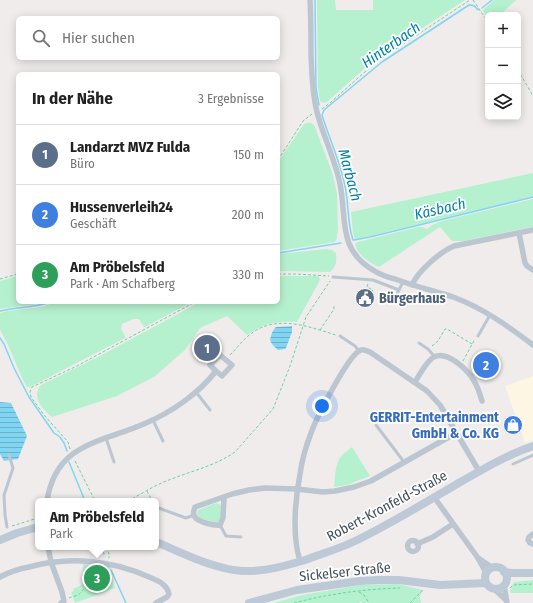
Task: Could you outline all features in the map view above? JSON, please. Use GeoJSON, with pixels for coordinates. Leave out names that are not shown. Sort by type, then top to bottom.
{"type":"FeatureCollection","features":[{"type":"Feature","properties":{"kind":"street"},"geometry":{"type":"LineString","coordinates":[[310,0],[312,76],[317,112],[340,183],[344,227],[350,246],[360,260],[373,270],[403,282],[474,306],[490,315],[533,345]]}},
{"type":"Feature","properties":{"kind":"street"},"geometry":{"type":"LineString","coordinates":[[412,284],[415,278],[427,265],[449,248],[533,230]]}},
{"type":"Feature","properties":{"kind":"street"},"geometry":{"type":"LineString","coordinates":[[519,233],[525,263],[533,270]]}},
{"type":"Feature","properties":{"kind":"street"},"geometry":{"type":"LineString","coordinates":[[300,561],[297,553],[295,524],[300,474],[305,452],[321,409],[341,374],[355,354],[359,351],[364,350],[370,352],[427,391],[440,405],[479,471]]}},
{"type":"Feature","properties":{"kind":"street"},"geometry":{"type":"LineString","coordinates":[[220,355],[232,365],[222,376],[216,371],[210,365],[220,355]]}},
{"type":"Feature","properties":{"kind":"street"},"geometry":{"type":"LineString","coordinates":[[415,382],[430,359],[434,356],[447,357],[461,365],[470,374],[475,382],[482,401]]}},
{"type":"Feature","properties":{"kind":"street"},"geometry":{"type":"LineString","coordinates":[[48,498],[55,474],[71,453],[87,445],[133,429],[165,414],[196,392],[216,371]]}},
{"type":"Feature","properties":{"kind":"street"},"geometry":{"type":"LineString","coordinates":[[224,498],[223,518],[220,524],[213,525],[195,518],[193,511],[195,507],[244,491],[260,488],[298,489],[323,492],[354,487],[371,481],[456,433]]}},
{"type":"Feature","properties":{"kind":"street","name":"Robert-Kronfeld-Straße"},"geometry":{"type":"LineString","coordinates":[[159,543],[222,568],[242,571],[279,567],[320,555],[353,542],[488,466],[517,451],[533,446]]}},
{"type":"Feature","properties":{"kind":"street"},"geometry":{"type":"LineString","coordinates":[[434,497],[478,558],[488,575],[491,588],[494,589],[506,601]]}},
{"type":"Feature","properties":{"kind":"street"},"geometry":{"type":"LineString","coordinates":[[418,544],[433,537],[453,524]]}},
{"type":"Feature","properties":{"kind":"street"},"geometry":{"type":"LineString","coordinates":[[0,540],[35,528]]}},
{"type":"Feature","properties":{"kind":"street"},"geometry":{"type":"LineString","coordinates":[[533,534],[528,540],[533,544]]}},
{"type":"Feature","properties":{"kind":"street"},"geometry":{"type":"LineString","coordinates":[[49,550],[51,562],[62,592],[64,601],[61,603]]}},
{"type":"Feature","properties":{"kind":"street"},"geometry":{"type":"LineString","coordinates":[[0,577],[4,574],[42,563],[88,561],[112,565],[138,572],[161,582],[168,590],[169,594],[167,597],[156,603]]}},
{"type":"Feature","properties":{"kind":"street"},"geometry":{"type":"LineString","coordinates":[[488,575],[498,568],[504,572],[533,573]]}},
{"type":"Feature","properties":{"kind":"street"},"geometry":{"type":"LineString","coordinates":[[504,572],[506,576],[506,601]]}},
{"type":"Feature","properties":{"kind":"street"},"geometry":{"type":"LineString","coordinates":[[494,589],[506,586],[523,573]]}},
{"type":"Feature","properties":{"kind":"street","name":"Sickelser Straße"},"geometry":{"type":"LineString","coordinates":[[249,603],[297,590],[334,584],[389,579],[440,585],[469,584],[488,575]]}},
{"type":"Feature","properties":{"kind":"lane"},"geometry":{"type":"LineString","coordinates":[[333,277],[370,280],[399,290]]}},
{"type":"Feature","properties":{"kind":"lane"},"geometry":{"type":"LineString","coordinates":[[394,300],[403,282]]}},
{"type":"Feature","properties":{"kind":"lane"},"geometry":{"type":"LineString","coordinates":[[478,336],[490,315]]}},
{"type":"Feature","properties":{"kind":"lane"},"geometry":{"type":"LineString","coordinates":[[340,336],[355,346],[359,351]]}},
{"type":"Feature","properties":{"kind":"lane"},"geometry":{"type":"LineString","coordinates":[[419,343],[428,349],[434,356]]}},
{"type":"Feature","properties":{"kind":"lane"},"geometry":{"type":"LineString","coordinates":[[196,392],[210,410]]}},
{"type":"Feature","properties":{"kind":"lane"},"geometry":{"type":"LineString","coordinates":[[153,420],[163,441]]}},
{"type":"Feature","properties":{"kind":"lane"},"geometry":{"type":"LineString","coordinates":[[376,425],[404,462]]}},
{"type":"Feature","properties":{"kind":"lane"},"geometry":{"type":"LineString","coordinates":[[106,438],[114,462]]}},
{"type":"Feature","properties":{"kind":"lane"},"geometry":{"type":"LineString","coordinates":[[7,527],[4,495],[13,468],[9,455]]}},
{"type":"Feature","properties":{"kind":"lane"},"geometry":{"type":"LineString","coordinates":[[513,464],[533,455]]}},
{"type":"Feature","properties":{"kind":"lane"},"geometry":{"type":"LineString","coordinates":[[159,508],[186,518],[194,515]]}},
{"type":"Feature","properties":{"kind":"lane"},"geometry":{"type":"LineString","coordinates":[[220,524],[226,536],[241,537]]}},
{"type":"Feature","properties":{"kind":"path"},"geometry":{"type":"LineString","coordinates":[[280,157],[303,121],[309,116],[330,103],[363,73],[386,55],[470,0]]}},
{"type":"Feature","properties":{"kind":"path"},"geometry":{"type":"LineString","coordinates":[[473,0],[485,18]]}},
{"type":"Feature","properties":{"kind":"path"},"geometry":{"type":"LineString","coordinates":[[521,75],[533,96]]}},
{"type":"Feature","properties":{"kind":"path"},"geometry":{"type":"LineString","coordinates":[[133,498],[169,480],[202,469],[229,457],[273,410],[290,366],[306,317],[333,277],[280,274]]}},
{"type":"Feature","properties":{"kind":"path"},"geometry":{"type":"LineString","coordinates":[[0,279],[16,275]]}},
{"type":"Feature","properties":{"kind":"path"},"geometry":{"type":"LineString","coordinates":[[370,280],[367,287],[373,290],[372,291]]}},
{"type":"Feature","properties":{"kind":"path"},"geometry":{"type":"LineString","coordinates":[[384,297],[385,295],[394,300]]}},
{"type":"Feature","properties":{"kind":"path"},"geometry":{"type":"LineString","coordinates":[[94,498],[71,453],[68,442],[44,415],[31,397],[30,392],[32,387],[77,366],[191,304]]}},
{"type":"Feature","properties":{"kind":"path"},"geometry":{"type":"LineString","coordinates":[[320,330],[334,309],[334,306]]}},
{"type":"Feature","properties":{"kind":"path"},"geometry":{"type":"LineString","coordinates":[[225,359],[248,336],[258,330],[279,323],[303,325],[340,336]]}},
{"type":"Feature","properties":{"kind":"path"},"geometry":{"type":"LineString","coordinates":[[428,349],[438,341],[445,329],[472,344]]}},
{"type":"Feature","properties":{"kind":"path"},"geometry":{"type":"LineString","coordinates":[[462,363],[478,336]]}},
{"type":"Feature","properties":{"kind":"path"},"geometry":{"type":"LineString","coordinates":[[147,490],[151,498]]}},
{"type":"Feature","properties":{"kind":"path"},"geometry":{"type":"LineString","coordinates":[[7,527],[35,519]]}},
{"type":"Feature","properties":{"kind":"path"},"geometry":{"type":"LineString","coordinates":[[107,550],[109,554],[108,560]]}},
{"type":"Feature","properties":{"kind":"path"},"geometry":{"type":"LineString","coordinates":[[70,597],[79,594],[84,588],[98,585],[103,582],[106,577],[105,568]]}},
{"type":"Feature","properties":{"kind":"path"},"geometry":{"type":"LineString","coordinates":[[506,586],[510,587],[513,585],[533,584]]}},
{"type":"Feature","properties":{"kind":"path"},"geometry":{"type":"LineString","coordinates":[[294,603],[321,596],[387,588],[401,588]]}},
{"type":"Feature","properties":{"kind":"path"},"geometry":{"type":"LineString","coordinates":[[410,603],[423,590]]}},
{"type":"Feature","properties":{"kind":"path"},"geometry":{"type":"LineString","coordinates":[[358,591],[364,595],[369,603]]}},
{"type":"Feature","properties":{"kind":"shaded area"},"geometry":{"type":"Polygon","coordinates":[[[533,376],[533,440],[525,443],[505,386],[533,376]]]}},
{"type":"Feature","properties":{"kind":"green space"},"geometry":{"type":"Polygon","coordinates":[[[317,0],[335,0],[336,10],[373,10],[373,0],[465,0],[374,60],[324,103],[320,101],[318,88],[317,0]]]}},
{"type":"Feature","properties":{"kind":"green space"},"geometry":{"type":"Polygon","coordinates":[[[494,0],[516,0],[503,12],[485,12],[485,14],[483,11],[494,0]]]}},
{"type":"Feature","properties":{"kind":"green space"},"geometry":{"type":"Polygon","coordinates":[[[311,123],[314,125],[332,172],[337,194],[337,238],[335,242],[280,251],[280,159],[304,124],[311,123]]]}},
{"type":"Feature","properties":{"kind":"green space"},"geometry":{"type":"Polygon","coordinates":[[[533,173],[533,196],[370,236],[357,239],[354,238],[351,212],[533,173]]]}},
{"type":"Feature","properties":{"kind":"green space"},"geometry":{"type":"Polygon","coordinates":[[[533,199],[533,227],[463,241],[452,241],[440,227],[379,267],[368,261],[358,252],[356,248],[355,244],[358,242],[418,227],[427,229],[442,221],[533,199]]]}},
{"type":"Feature","properties":{"kind":"green space"},"geometry":{"type":"Polygon","coordinates":[[[326,249],[332,250],[336,253],[336,264],[330,272],[280,271],[280,254],[326,249]]]}},
{"type":"Feature","properties":{"kind":"green space"},"geometry":{"type":"Polygon","coordinates":[[[280,276],[318,276],[320,279],[297,322],[283,322],[265,325],[247,335],[227,316],[200,328],[185,350],[154,377],[117,396],[52,417],[41,406],[37,398],[38,389],[41,385],[98,357],[196,304],[280,304],[280,276]]]}},
{"type":"Feature","properties":{"kind":"green space"},"geometry":{"type":"Polygon","coordinates":[[[16,277],[16,304],[36,304],[0,309],[0,281],[16,277]]]}},
{"type":"Feature","properties":{"kind":"green space"},"geometry":{"type":"Polygon","coordinates":[[[50,304],[188,304],[145,327],[139,319],[133,319],[122,324],[121,329],[125,338],[30,387],[27,387],[0,330],[0,313],[42,307],[50,304]]]}},
{"type":"Feature","properties":{"kind":"green space"},"geometry":{"type":"Polygon","coordinates":[[[352,447],[370,476],[347,485],[334,487],[338,462],[342,455],[352,447]]]}},
{"type":"Feature","properties":{"kind":"green space"},"geometry":{"type":"Polygon","coordinates":[[[216,503],[221,505],[221,520],[219,523],[200,518],[197,514],[198,510],[216,503]]]}},
{"type":"Feature","properties":{"kind":"green space"},"geometry":{"type":"Polygon","coordinates":[[[83,564],[110,567],[109,572],[115,588],[75,603],[71,592],[74,591],[73,589],[83,584],[83,564]]]}},
{"type":"Feature","properties":{"kind":"green space"},"geometry":{"type":"Polygon","coordinates":[[[533,580],[533,593],[511,593],[510,591],[514,582],[533,580]]]}},
{"type":"Feature","properties":{"kind":"green space"},"geometry":{"type":"Polygon","coordinates":[[[398,584],[423,590],[420,596],[421,603],[273,603],[302,595],[361,585],[398,584]]]}},
{"type":"Feature","properties":{"kind":"water"},"geometry":{"type":"Polygon","coordinates":[[[292,326],[292,332],[286,348],[278,350],[270,340],[273,331],[276,327],[292,326]]]}},
{"type":"Feature","properties":{"kind":"water"},"geometry":{"type":"Polygon","coordinates":[[[0,402],[11,403],[27,436],[18,459],[4,461],[0,454],[0,402]]]}},
{"type":"Feature","properties":{"kind":"waterway","name":"Marbach"},"geometry":{"type":"LineString","coordinates":[[315,0],[316,88],[319,105]]}},
{"type":"Feature","properties":{"kind":"waterway","name":"Hinterbach"},"geometry":{"type":"LineString","coordinates":[[482,8],[492,0]]}},
{"type":"Feature","properties":{"kind":"waterway","name":"Hinterbach"},"geometry":{"type":"LineString","coordinates":[[353,240],[345,186],[322,115],[324,110],[382,62],[469,5],[474,6],[478,10]]}},
{"type":"Feature","properties":{"kind":"waterway","name":"Käsbach"},"geometry":{"type":"LineString","coordinates":[[354,240],[533,197]]}},
{"type":"Feature","properties":{"kind":"waterway","name":"Käsbach"},"geometry":{"type":"LineString","coordinates":[[280,253],[341,243]]}},
{"type":"Feature","properties":{"kind":"waterway","name":"Käsbach"},"geometry":{"type":"LineString","coordinates":[[0,311],[42,304]]}},
{"type":"Feature","properties":{"kind":"waterway"},"geometry":{"type":"LineString","coordinates":[[0,338],[29,397],[54,433],[60,437],[67,451]]}},
{"type":"Feature","properties":{"kind":"waterway"},"geometry":{"type":"LineString","coordinates":[[69,462],[84,498]]}},
{"type":"Feature","properties":{"kind":"waterway"},"geometry":{"type":"LineString","coordinates":[[102,550],[104,554]]}},
{"type":"Feature","properties":{"kind":"waterway"},"geometry":{"type":"LineString","coordinates":[[111,570],[126,603]]}},
{"type":"Feature","properties":{"kind":"place","name":"Bürgerhaus"},"geometry":{"type":"Point","coordinates":[365,298]}},
{"type":"Feature","properties":{"kind":"place","name":"Landarzt MVZ Fulda"},"geometry":{"type":"Point","coordinates":[207,348]}},
{"type":"Feature","properties":{"kind":"place","name":"Hussenverleih24"},"geometry":{"type":"Point","coordinates":[486,365]}},
{"type":"Feature","properties":{"kind":"place","name":"GERRIT-Entertainment GmbH & Co. KG"},"geometry":{"type":"Point","coordinates":[513,425]}},
{"type":"Feature","properties":{"kind":"place","name":"Am Pröbelsfeld"},"geometry":{"type":"Point","coordinates":[97,578]}}]}
